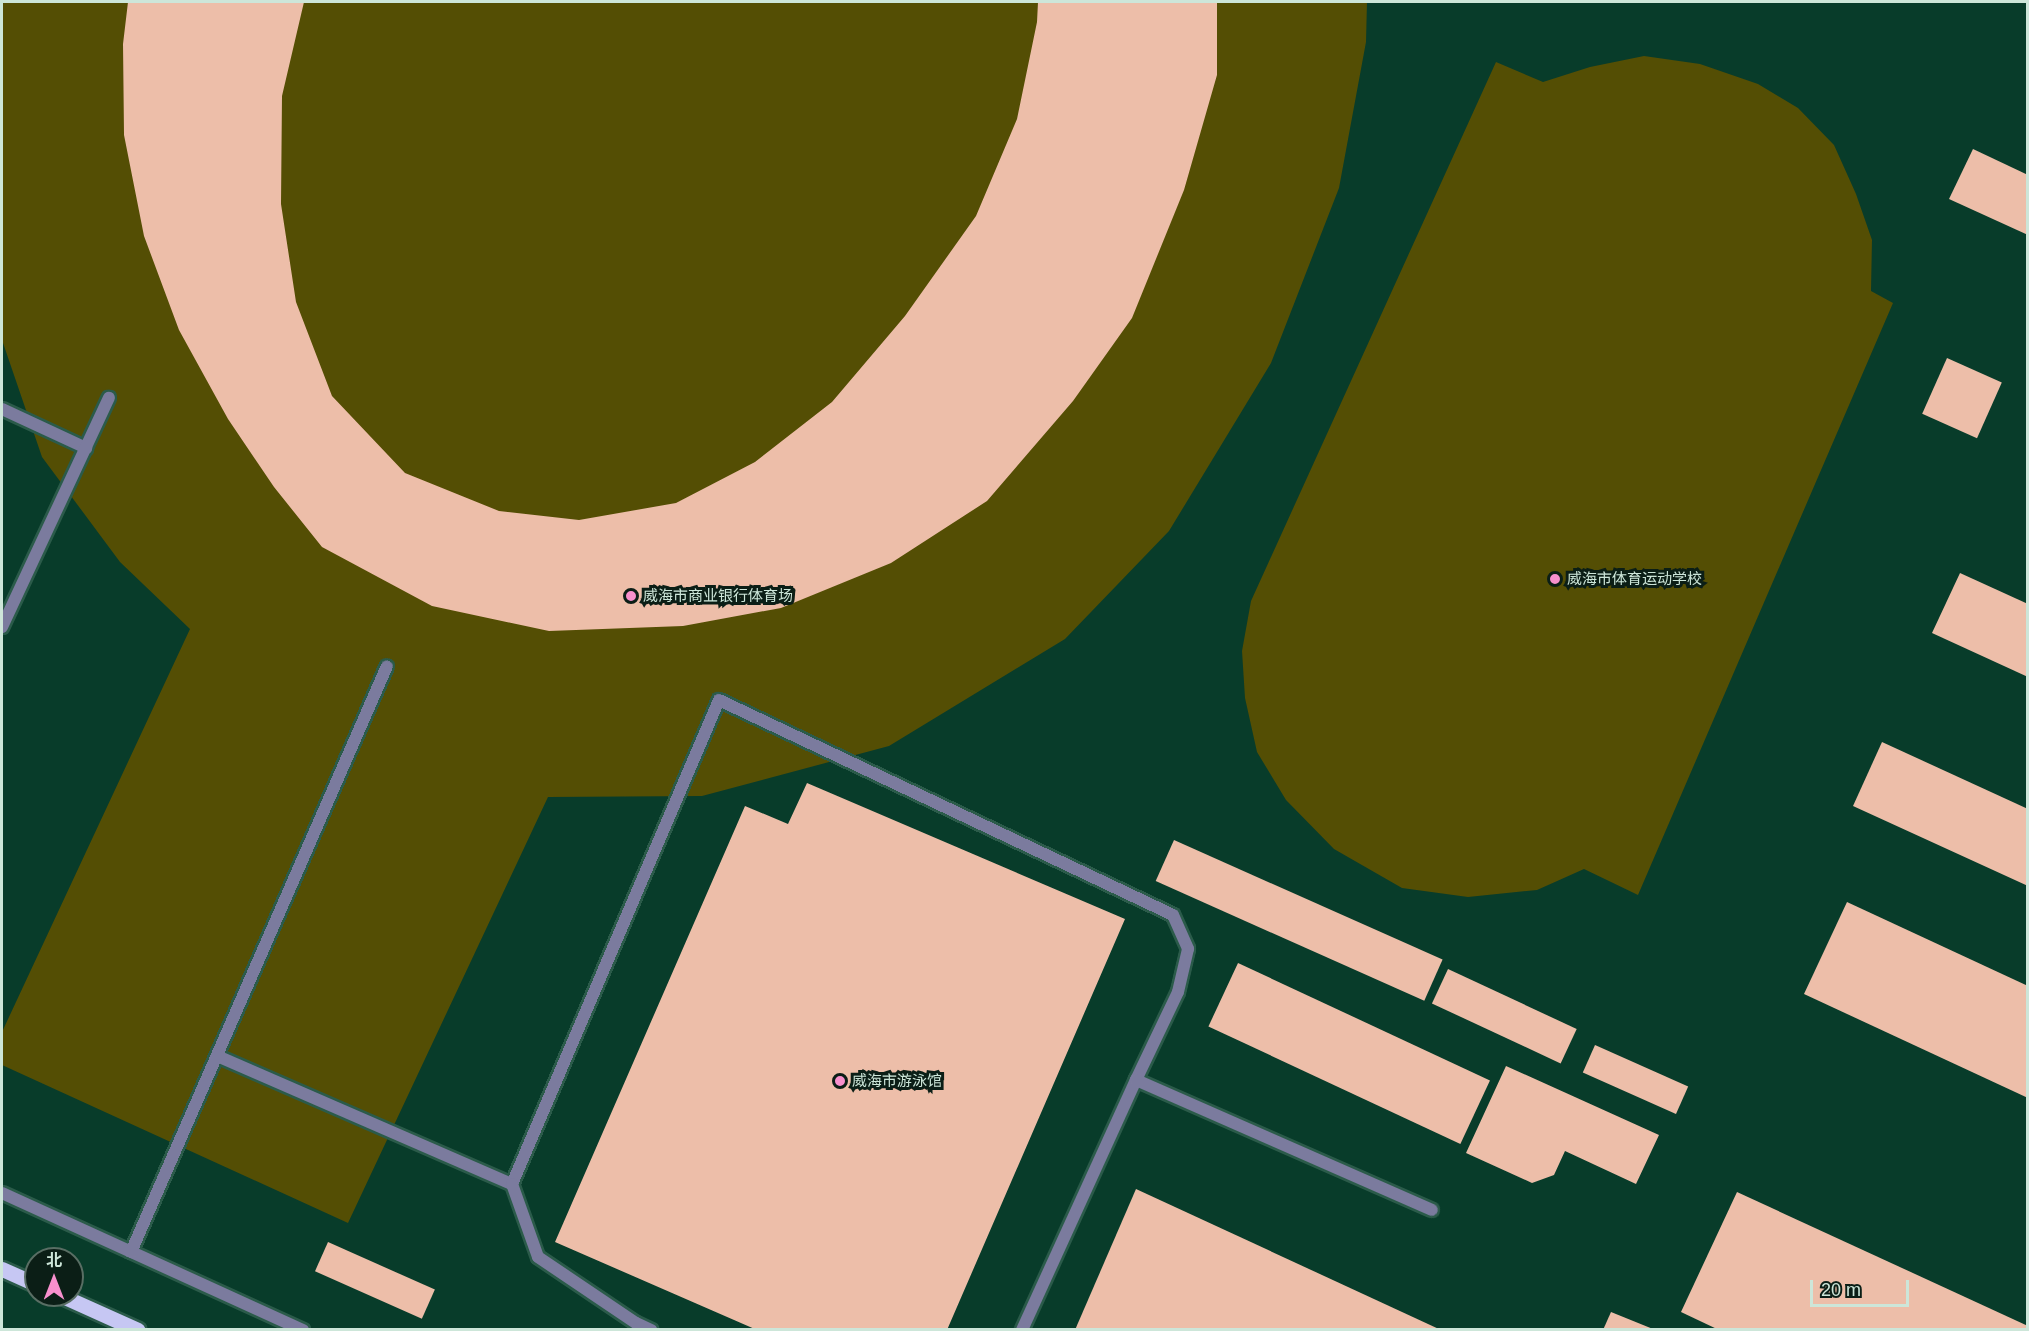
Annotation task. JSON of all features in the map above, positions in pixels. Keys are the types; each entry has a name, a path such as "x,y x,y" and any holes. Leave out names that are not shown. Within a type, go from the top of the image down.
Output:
{"main road":[{"path":"2,1269 24,1279"},
{"path":"84,1305 138,1329"}],"lane":[{"path":"2,627 109,398"},
{"path":"2,409 86,448"},
{"path":"131,1252 387,666"},
{"path":"651,1329 636,1323 538,1257 512,1184 719,700 1173,915 1188,949 1179,992 1136,1080 1022,1329"},
{"path":"217,1056 512,1184"},
{"path":"1136,1080 1432,1210"},
{"path":"2,1194 303,1329"}],"shaded area":[{"name":"威海市商业银行体育场","path":"2,2 1367,2 1366,42 1339,188 1271,363 1169,531 1065,639 889,746 702,796 548,797 348,1223 2,1065 2,1032 190,629 120,562 42,457 2,340"},
{"path":"1644,56 1700,64 1758,84 1798,108 1834,145 1856,194 1872,240 1871,291 1893,303 1638,895 1584,869 1537,890 1468,897 1402,888 1334,849 1286,800 1257,752 1245,698 1242,651 1251,601 1496,62 1543,82 1590,67"}],"building":[{"path":"128,2 304,2 282,96 281,204 296,302 332,396 405,473 499,511 579,520 676,503 755,462 832,402 905,316 976,216 1017,119 1037,22 1038,2 1217,2 1217,75 1184,190 1132,318 1073,401 987,501 891,563 781,608 683,626 549,631 432,606 322,547 274,487 228,419 179,330 144,236 124,135 123,44"},
{"path":"1973,149 2028,175 2028,235 1949,199"},
{"path":"1947,358 2002,382 1977,438 1922,414"},
{"path":"1960,573 2028,604 2028,677 1932,633"},
{"path":"1882,742 2028,809 2028,886 1853,806"},
{"name":"威海市游泳馆","path":"807,783 1125,919 947,1330 757,1330 555,1242 745,806 788,824"},
{"path":"1174,840 1443,960 1424,1001 1156,881"},
{"path":"1847,902 2028,986 2028,1098 1804,994"},
{"path":"1238,963 1490,1080 1460,1144 1208,1026"},
{"path":"1448,969 1577,1029 1561,1063 1432,1003"},
{"path":"1595,1045 1688,1086 1676,1114 1583,1072"},
{"path":"1506,1066 1659,1135 1636,1184 1565,1151 1554,1175 1532,1183 1466,1153"},
{"path":"1136,1189 1441,1330 1075,1330"},
{"path":"1737,1192 2028,1326 2028,1330 1719,1330 1681,1312"},
{"path":"328,1242 435,1290 422,1319 315,1271"},
{"path":"1611,1312 1653,1329 1653,1330 1603,1330"}],"place":[{"name":"威海市体育运动学校","path":"1555,579"},
{"name":"威海市商业银行体育场","path":"631,596"},
{"name":"威海市游泳馆","path":"840,1081"}]}
